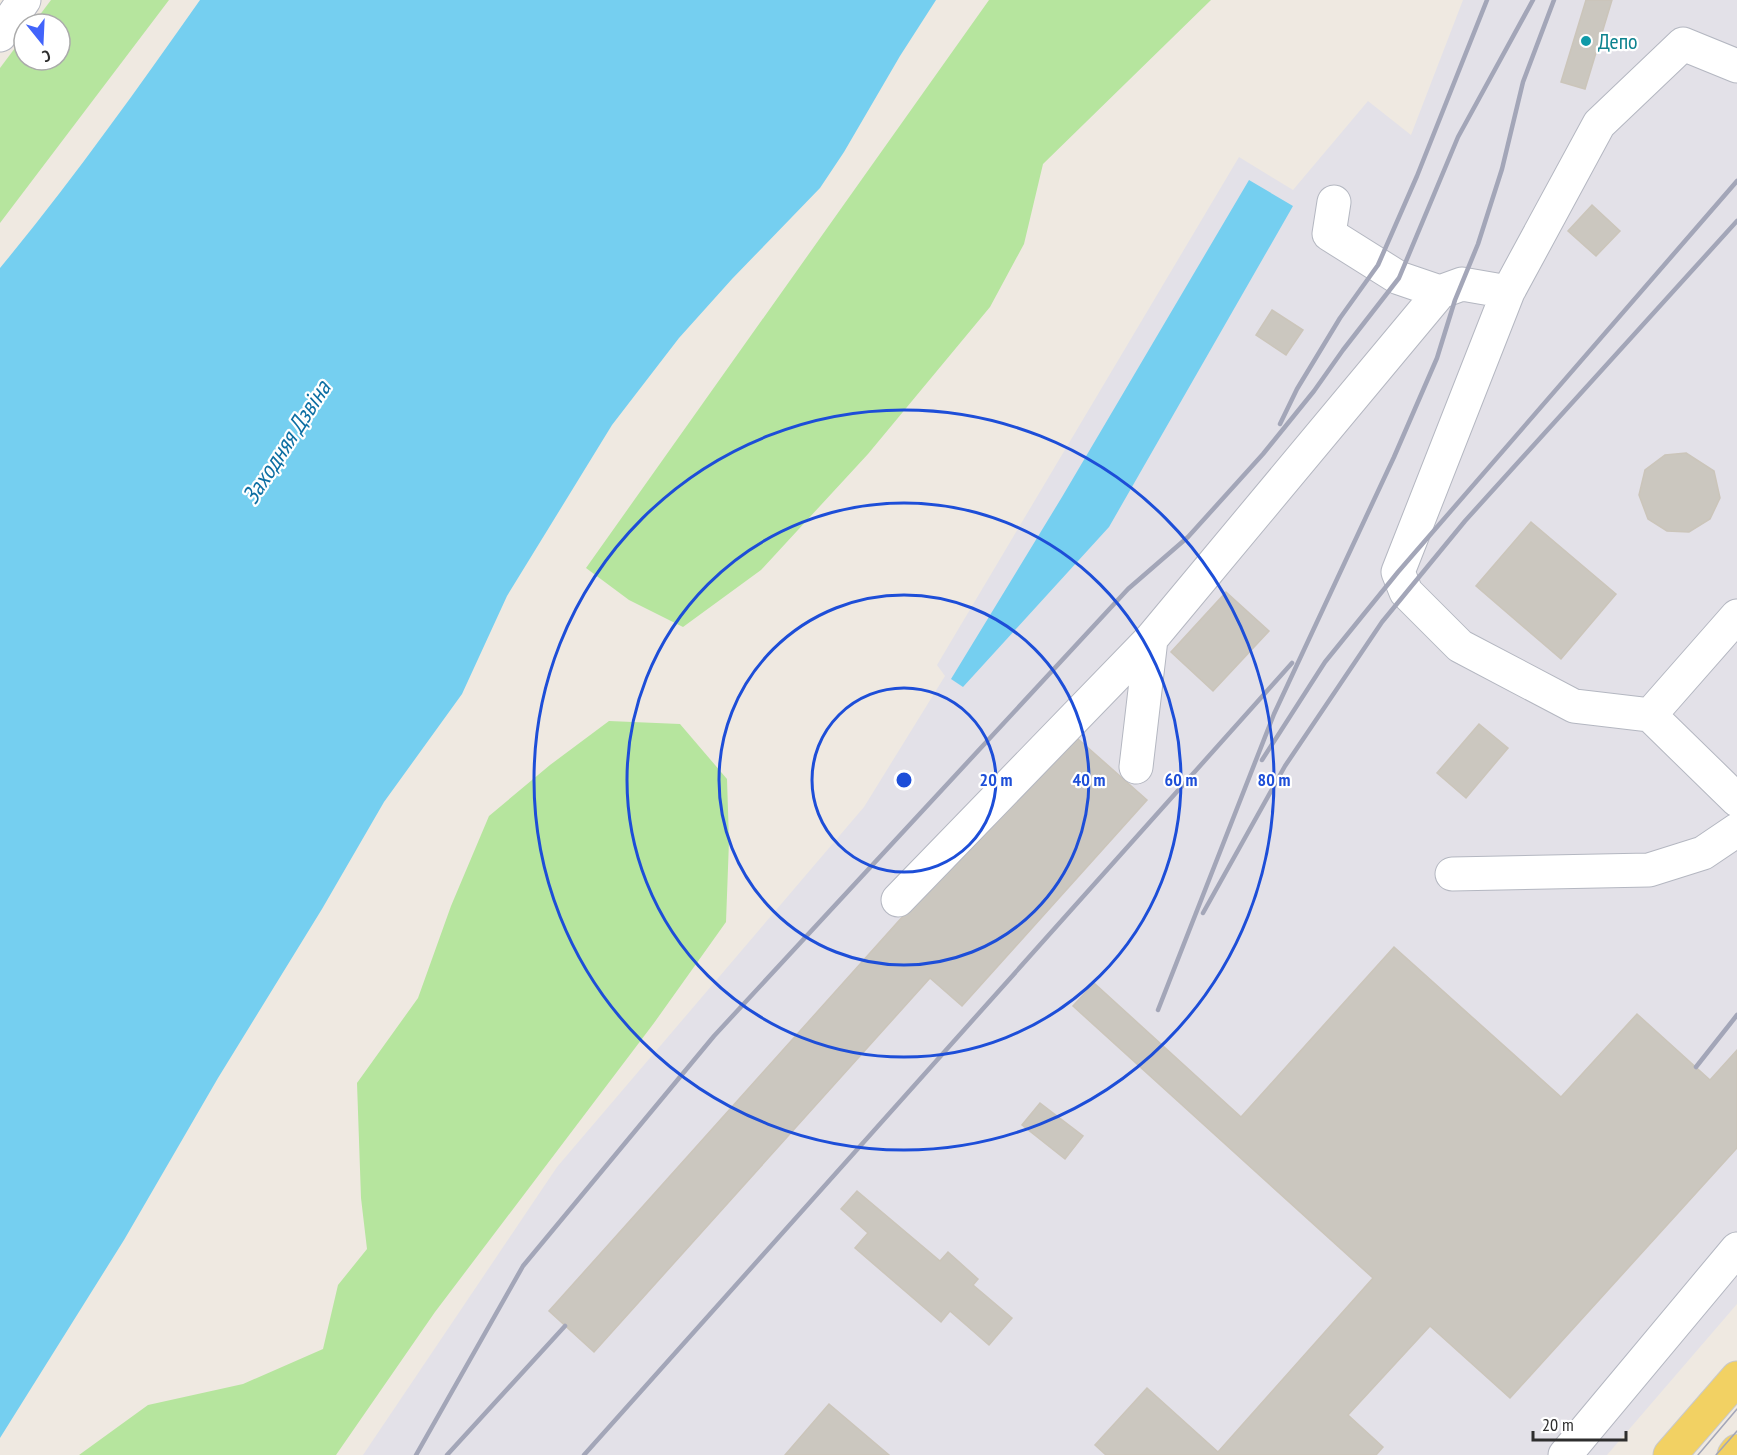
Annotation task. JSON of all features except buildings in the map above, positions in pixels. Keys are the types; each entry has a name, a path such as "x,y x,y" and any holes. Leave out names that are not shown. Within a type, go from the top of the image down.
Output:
{"main road":[{"path":"1670,1455 1737,1378"},
{"path":"1734,1455 1737,1451"}],"lane":[{"path":"0,35 24,0"},
{"path":"1737,66 1683,44 1599,124 1508,292 1398,572 1406,592 1460,646 1574,706 1650,715 1737,800"},
{"path":"1334,202 1329,234 1399,278 1440,292"},
{"path":"898,900 1151,639 1440,292 1462,284 1508,292"},
{"path":"1650,715 1737,616"},
{"path":"1136,766 1151,639"},
{"path":"1452,874 1649,870 1703,853 1737,830"},
{"path":"1565,1455 1737,1249"}],"shaded area":[{"path":"1463,0 1737,0 1737,1304 1607,1455 363,1455 557,1167 864,807 945,676 937,665 1239,157 1293,190 1368,101 1411,135"}],"green space":[{"path":"51,0 169,0 0,223 0,68 12,52 12,72 72,72 72,12 42,12"},
{"path":"989,0 1211,0 1043,164 1024,244 990,307 868,454 761,570 683,627 629,600 586,568"},
{"path":"609,721 680,724 727,779 729,841 726,922 654,1023 435,1312 336,1455 79,1455 148,1405 243,1384 323,1349 338,1285 367,1249 361,1198 357,1083 418,998 451,906 489,816 550,765"}],"water":[{"name":"Заходняя Дзвіна","path":"200,0 936,0 820,188 679,338 612,425 507,596 462,694 384,802 322,909 218,1078 124,1240 0,1438 0,268 78,169"},
{"path":"1249,180 1293,206 1109,527 963,687 951,679 1062,497"}],"tram line":[{"path":"1698,1455 1737,1409"},
{"path":"1716,1455 1737,1431"}],"railway":[{"path":"1280,424 1297,389 1340,318 1378,265 1417,176 1487,0"},
{"path":"416,1455 523,1266 714,1036 1128,589 1188,537 1263,454 1314,391 1399,278 1458,137 1533,0"},
{"path":"1158,1010 1274,714 1394,457 1437,358 1455,300 1478,244 1502,169 1523,82 1554,0"},
{"path":"1262,760 1325,662 1398,572 1737,181"},
{"path":"1203,913 1285,766 1382,622 1465,521 1737,221"},
{"path":"584,1455 1292,663"},
{"path":"1696,1067 1737,1015"},
{"path":"447,1455 565,1326"}],"place":[{"name":"Депо","path":"1586,41"}]}
